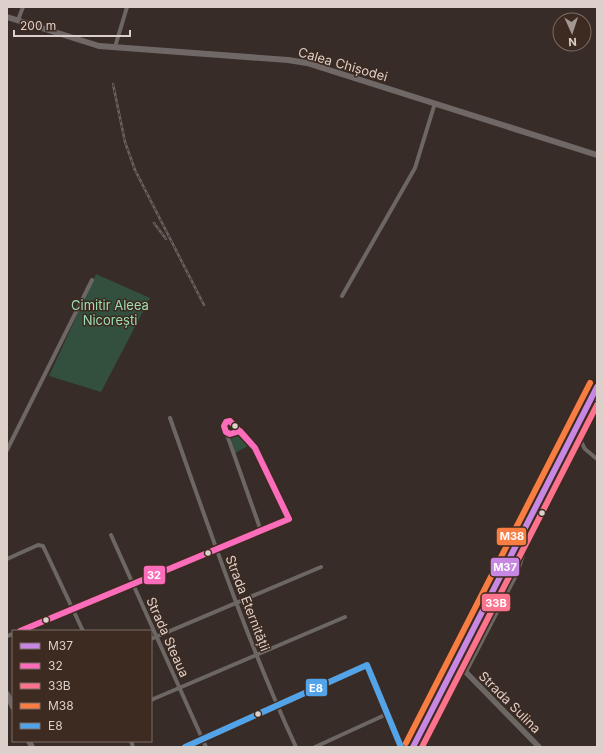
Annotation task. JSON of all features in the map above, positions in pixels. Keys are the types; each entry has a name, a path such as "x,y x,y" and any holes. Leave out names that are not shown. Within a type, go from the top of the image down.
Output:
{"main road":[{"name":"Calea Chișodei","path":"7,17 91,43 115,47 297,61 597,155"},
{"path":"420,747 517,545 597,388"},
{"path":"413,747 525,543 597,402"},
{"path":"7,694 12,704"}],"street":[{"path":"18,20 23,7"},
{"path":"115,47 127,7"},
{"path":"342,296 415,168 435,103"},
{"path":"7,450 92,280"},
{"name":"Strada Eternității","path":"170,418 256,655 276,706 296,747"},
{"path":"22,630 290,519 255,448 242,432 230,421 226,422 224,425 225,431 261,531"},
{"path":"228,439 233,432 234,425"},
{"path":"225,431 228,433 238,430 242,432"},
{"path":"578,438 585,449 597,459"},
{"path":"573,448 585,449"},
{"name":"Strada Steaua","path":"111,535 206,747"},
{"path":"465,672 516,574 525,543"},
{"path":"7,559 38,545 43,546 82,630"},
{"name":"Strada Sulina","path":"517,545 502,561 452,658 539,747"},
{"path":"152,639 321,567"},
{"path":"152,700 345,617"},
{"path":"185,747 366,665 401,747"},
{"path":"315,747 387,714"}],"green space":[{"name":"Cimitir Aleea Nicorești","path":"96,274 150,298 101,392 49,376"},
{"path":"240,434 250,445 235,453 231,438 232,435"}],"railway":[{"path":"113,84 125,142 135,170 204,305"},
{"path":"154,223 166,239"}],"transit line":[{"name":"M38","path":"406,743 590,383"},
{"name":"M37","path":"413,747 597,387"},
{"name":"33B","path":"422,747 597,405"},
{"name":"32","path":"230,421 226,422 224,426 226,432 230,434 240,431 255,448 230,421"},
{"name":"32","path":"255,448 289,519"},
{"name":"32","path":"22,630 289,519"},
{"name":"E8","path":"185,747 367,665 401,747"}]}
